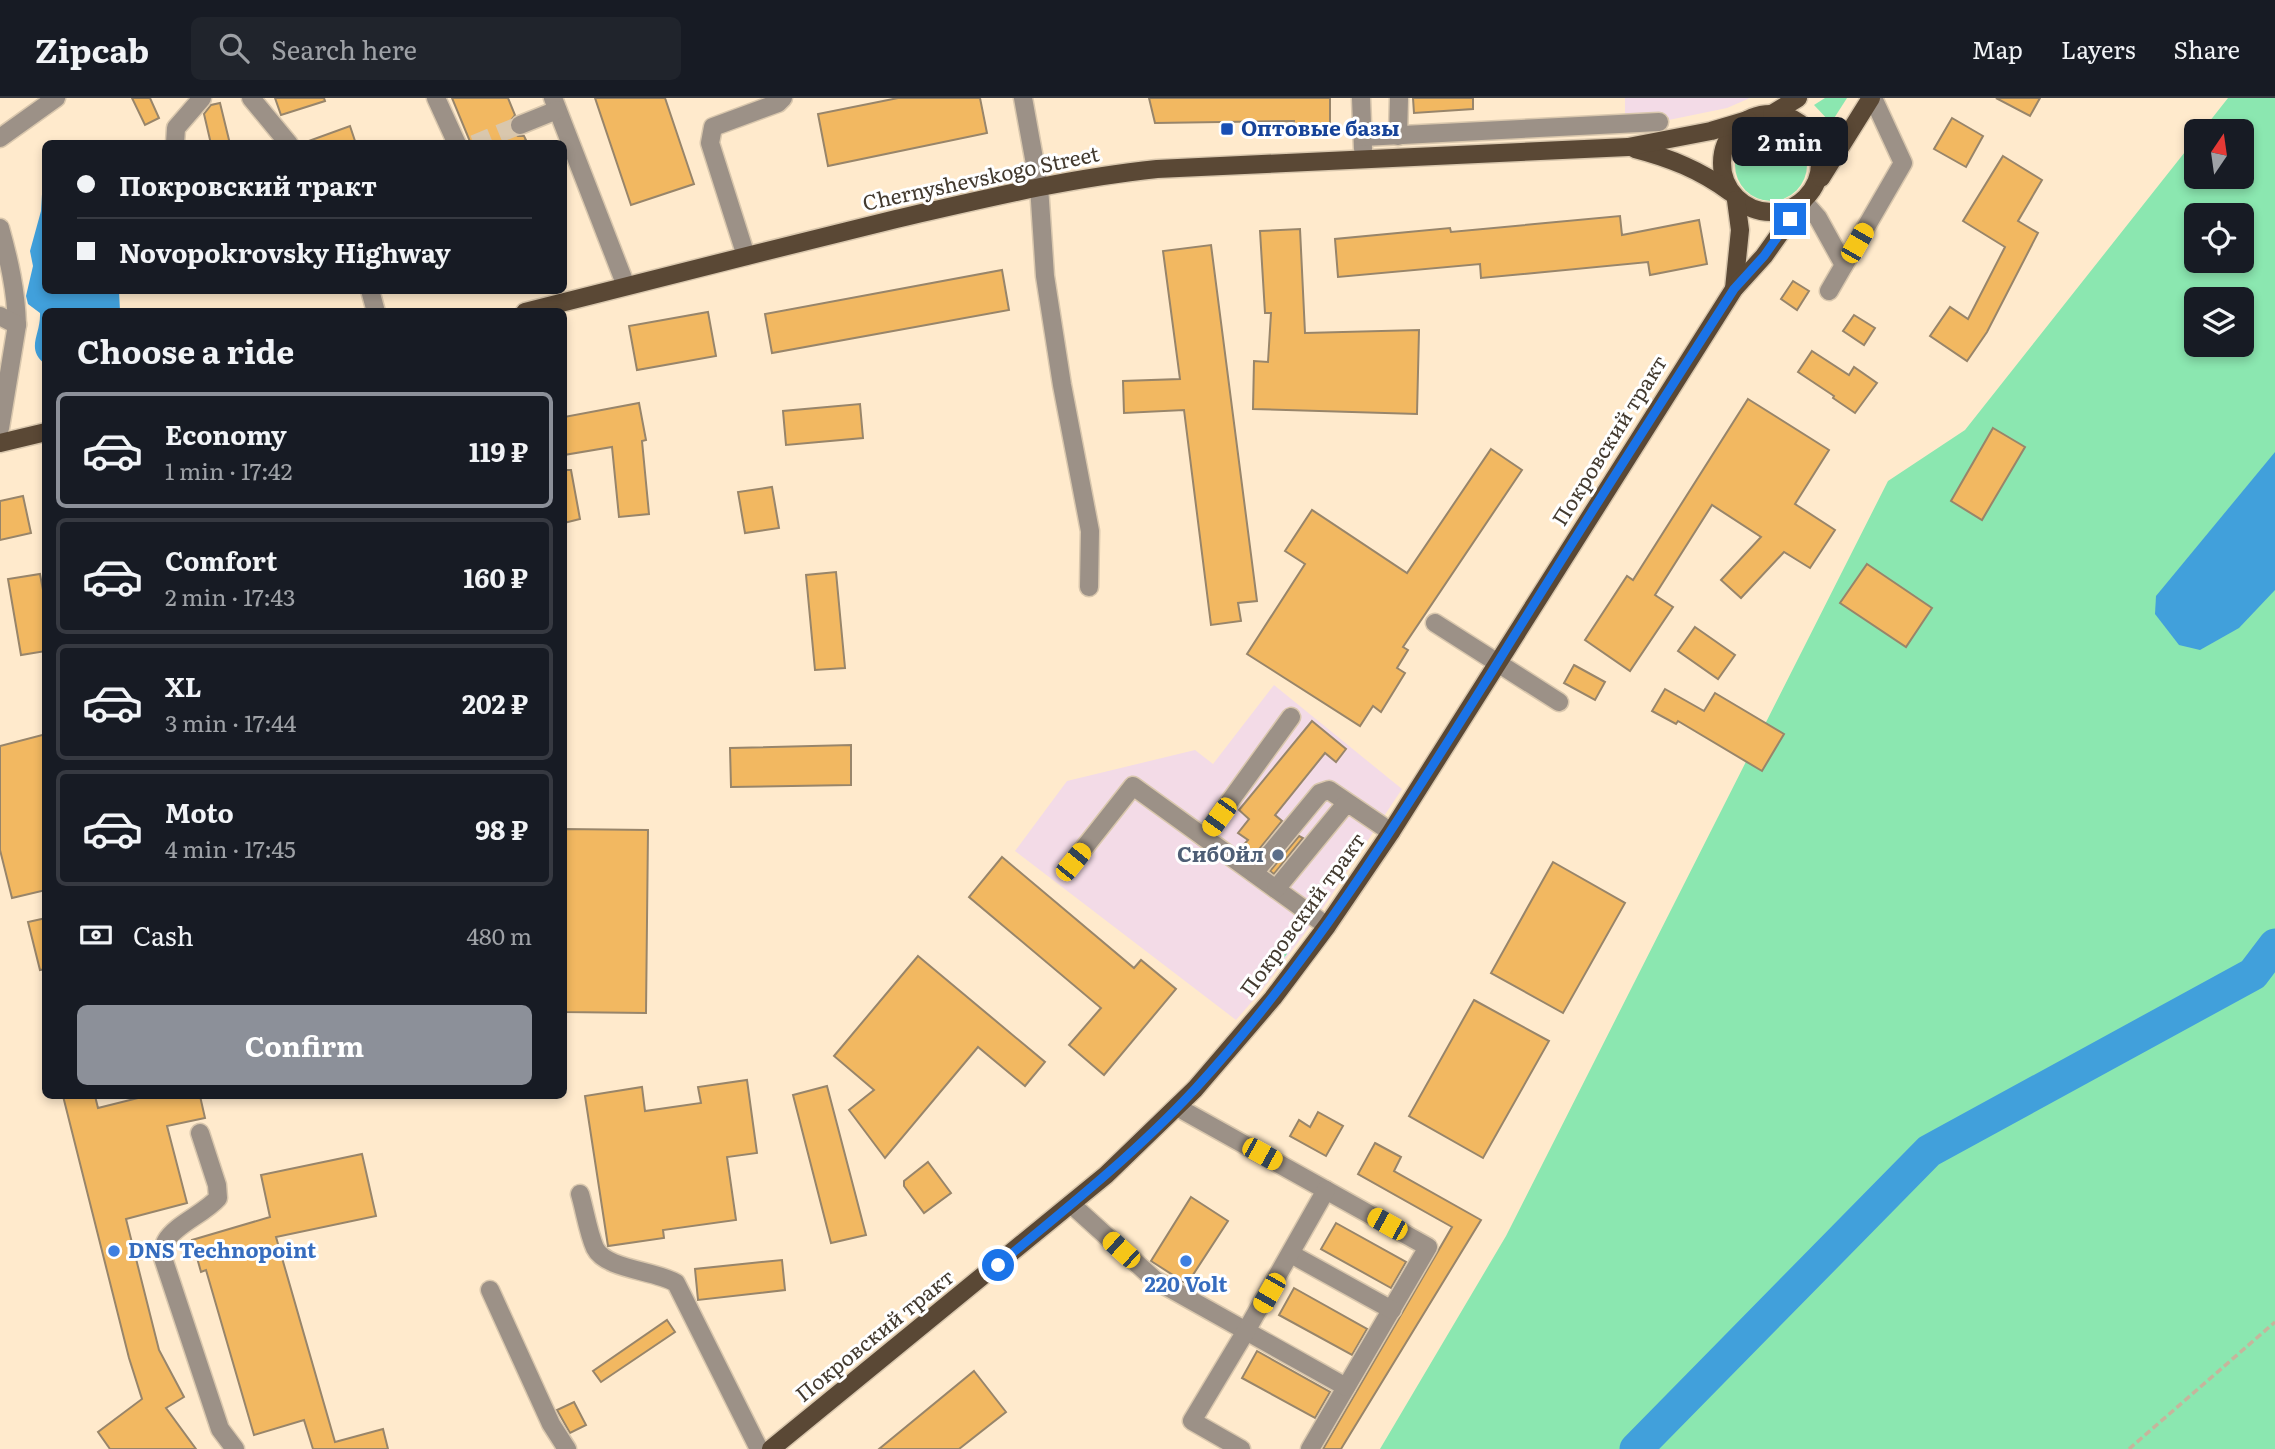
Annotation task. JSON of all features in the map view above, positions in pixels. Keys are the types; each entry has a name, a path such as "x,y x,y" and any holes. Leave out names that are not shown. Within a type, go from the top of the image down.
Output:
{"main road":[{"path":"1734,289 1740,230 1734,197 1723,172 1724,148 1729,137 1748,120 1772,114 1798,98"},
{"path":"1628,147 1684,163 1708,176 1751,208 1773,213 1804,201 1872,98"},
{"path":"1772,114 1796,120 1814,138 1821,162 1817,184"},
{"name":"Chernyshevskogo Street","path":"541,308 1039,186 1115,173 1628,147 1711,131 1748,120"},
{"name":"Покровский тракт","path":"771,1449 1106,1175 1195,1089 1273,998 1327,926 1391,832 1734,289 1764,256 1804,201"},
{"path":"0,443 42,433"}],"street":[{"path":"0,138 56,98"},
{"path":"176,140 176,128 202,98"},
{"path":"251,98 286,140"},
{"path":"436,98 455,140"},
{"path":"746,256 710,143 710,133 712,127 779,103 783,98"},
{"path":"1023,98 1039,186 1045,275 1062,386 1090,531 1089,587"},
{"path":"1361,98 1363,159"},
{"path":"1398,136 1399,98"},
{"path":"1829,291 1903,163 1872,98"},
{"path":"520,125 555,104 626,286"},
{"path":"1363,138 1659,122"},
{"path":"1804,201 1818,218 1844,265"},
{"path":"0,228 12,272 17,325 0,428"},
{"path":"0,316 17,325"},
{"path":"1435,622 1559,702"},
{"path":"1204,837 1291,717"},
{"path":"1073,862 1133,786 1327,926"},
{"path":"1254,873 1320,793 1329,790 1391,832"},
{"path":"1276,889 1344,806 1352,806"},
{"path":"1177,1107 1428,1247 1310,1449"},
{"path":"201,1133 217,1185 218,1198 209,1209 174,1232 165,1243 163,1258 220,1429 235,1449"},
{"path":"1241,1449 1192,1421 1247,1331 1326,1190"},
{"path":"580,1194 596,1249 602,1256 612,1262 667,1277 676,1283 759,1449"},
{"path":"1071,1204 1155,1280 1346,1387"},
{"path":"1291,1254 1392,1310"},
{"path":"490,1290 551,1424 567,1449"}],"path":[{"path":"2129,1449 2275,1322"}],"shaded area":[{"path":"1625,98 1750,98 1727,108 1625,129"},
{"path":"1274,685 1402,789 1317,917 1236,1020 1015,851 1067,781 1195,750 1213,764"}],"green space":[{"path":"1825,98 1847,98 1831,123 1814,105"},
{"path":"2228,98 2275,98 2275,1449 1380,1449 1506,1236 1888,481 1965,430 2184,153 2184,189 2254,189 2254,119 2211,119"},
{"path":"1778,129 1797,139 1805,151 1805,179 1797,191 1785,199 1764,201 1745,191 1737,179 1735,158 1745,139 1757,131"},
{"path":"1277,947 1286,950 1287,954 1261,987 1247,986"}],"water":[{"path":"42,194 42,294 119,294 120,308 42,308 42,361 35,347 40,313 28,304 26,296 33,266 30,251 41,211"},
{"path":"2275,452 2275,590 2239,628 2200,650 2179,645 2155,614 2156,596"}],"building":[{"path":"132,98 150,98 159,118 145,125"},
{"path":"275,98 324,98 325,101 281,115"},
{"path":"452,98 508,98 515,115 509,123 510,130 518,136 524,136 526,140 469,140"},
{"path":"595,98 665,98 694,184 631,205"},
{"path":"898,98 980,98 987,133 828,166 818,114"},
{"path":"1149,98 1330,98 1330,131 1294,131 1294,121 1155,123"},
{"path":"1413,98 1473,98 1473,109 1414,113"},
{"path":"1996,98 2040,98 2030,116"},
{"path":"220,103 229,140 210,140 204,114 211,105"},
{"path":"1952,118 1983,136 1966,167 1934,149"},
{"path":"350,126 355,140 312,140"},
{"path":"2003,156 2042,180 2018,221 2038,233 1987,332 1967,361 1930,336 1950,307 1968,319 2005,247 1963,221"},
{"path":"1620,216 1622,235 1699,220 1707,264 1650,275 1648,262 1481,278 1480,264 1338,277 1335,239 1450,228 1451,232"},
{"path":"1300,229 1305,333 1419,330 1417,414 1253,409 1254,361 1268,362 1271,313 1265,313 1260,231"},
{"path":"1211,245 1257,601 1238,603 1241,621 1211,625 1184,410 1124,413 1123,381 1180,379 1163,251"},
{"path":"1002,270 1009,310 772,353 765,314"},
{"path":"1793,281 1809,291 1797,310 1781,299"},
{"path":"708,312 716,356 637,370 629,326"},
{"path":"1854,315 1875,328 1864,345 1843,331"},
{"path":"1812,351 1849,375 1854,367 1877,383 1855,413 1798,372"},
{"path":"1748,399 1829,450 1795,504 1835,530 1810,568 1784,552 1741,598 1721,580 1761,537 1712,505 1655,595 1673,607 1630,671 1585,640 1627,576 1633,580"},
{"path":"639,403 646,440 642,441 649,514 619,517 612,447 567,454 567,416"},
{"path":"860,404 863,438 786,445 783,411"},
{"path":"1993,428 2025,447 1982,520 1951,501"},
{"path":"1491,449 1522,470 1403,647 1408,650 1397,668 1405,673 1381,712 1373,706 1360,726 1247,654 1305,564 1285,551 1312,510 1407,573"},
{"path":"567,470 571,470 580,519 567,522"},
{"path":"772,487 779,528 745,533 738,492"},
{"path":"23,496 31,533 0,540 0,501"},
{"path":"1867,564 1932,608 1906,647 1840,603"},
{"path":"836,572 845,668 815,670 806,575"},
{"path":"40,574 42,652 21,655 8,579"},
{"path":"1695,627 1735,655 1718,679 1678,651"},
{"path":"1574,665 1605,682 1595,700 1564,683"},
{"path":"1665,689 1704,711 1715,693 1784,734 1762,771 1678,721 1676,724 1652,711"},
{"path":"1312,721 1346,749 1336,762 1325,753 1275,815 1282,821 1252,858 1240,849 1248,840 1238,833 1249,819 1239,810"},
{"path":"42,735 42,891 12,898 0,850 0,746"},
{"path":"851,745 851,785 731,787 730,748"},
{"path":"567,829 648,830 646,1013 567,1012"},
{"path":"1299,836 1303,838 1274,874 1270,871"},
{"path":"1002,857 1134,968 1141,960 1176,989 1104,1075 1069,1045 1101,1008 969,897"},
{"path":"1553,862 1625,903 1563,1013 1491,973"},
{"path":"42,919 42,970 40,970 28,922"},
{"path":"918,956 1045,1062 1025,1086 978,1047 885,1158 849,1110 874,1090 834,1056"},
{"path":"1474,1000 1549,1041 1483,1158 1409,1116"},
{"path":"747,1080 757,1153 727,1157 736,1220 663,1230 664,1238 608,1246 585,1096 642,1087 645,1111 701,1103 698,1087"},
{"path":"827,1086 866,1235 831,1243 793,1095"},
{"path":"64,1099 96,1099 98,1108 134,1099 201,1099 205,1118 167,1126 187,1203 126,1219 159,1350 184,1397 166,1408 196,1449 110,1449 98,1432 142,1399 129,1358"},
{"path":"1318,1112 1343,1126 1326,1156 1290,1136 1299,1120 1310,1127"},
{"path":"1375,1143 1401,1157 1394,1171 1481,1220 1341,1449 1323,1449 1452,1227 1358,1174"},
{"path":"362,1154 376,1216 276,1237 335,1442 383,1429 388,1449 313,1449 304,1420 254,1435 206,1270 201,1272 192,1240 270,1217 261,1175"},
{"path":"928,1162 951,1193 924,1213 904,1186 904,1181"},
{"path":"1191,1197 1228,1221 1187,1284 1151,1261"},
{"path":"1336,1223 1406,1262 1391,1288 1321,1249"},
{"path":"782,1260 785,1290 698,1300 695,1269"},
{"path":"1294,1288 1367,1329 1352,1355 1279,1315"},
{"path":"667,1320 675,1332 601,1382 593,1371"},
{"path":"1257,1351 1330,1392 1315,1418 1242,1378"},
{"path":"974,1371 1006,1412 959,1449 879,1449"},
{"path":"574,1402 586,1425 570,1433 557,1410"}],"waterway":[{"path":"1636,1449 1929,1151 2253,974 2275,945"}],"tunnel":[{"path":"484,140 520,125"}],"place":[{"name":"Оптовые базы","path":"1227,129"},
{"name":"СибОйл","path":"1278,855"},
{"name":"DNS Technopoint","path":"114,1251"},
{"name":"220 Volt","path":"1186,1261"}],"route":[{"path":"998,1265 1106,1175 1177,1107 1273,998 1327,926 1391,832 1734,289 1764,256 1790,219"}]}
